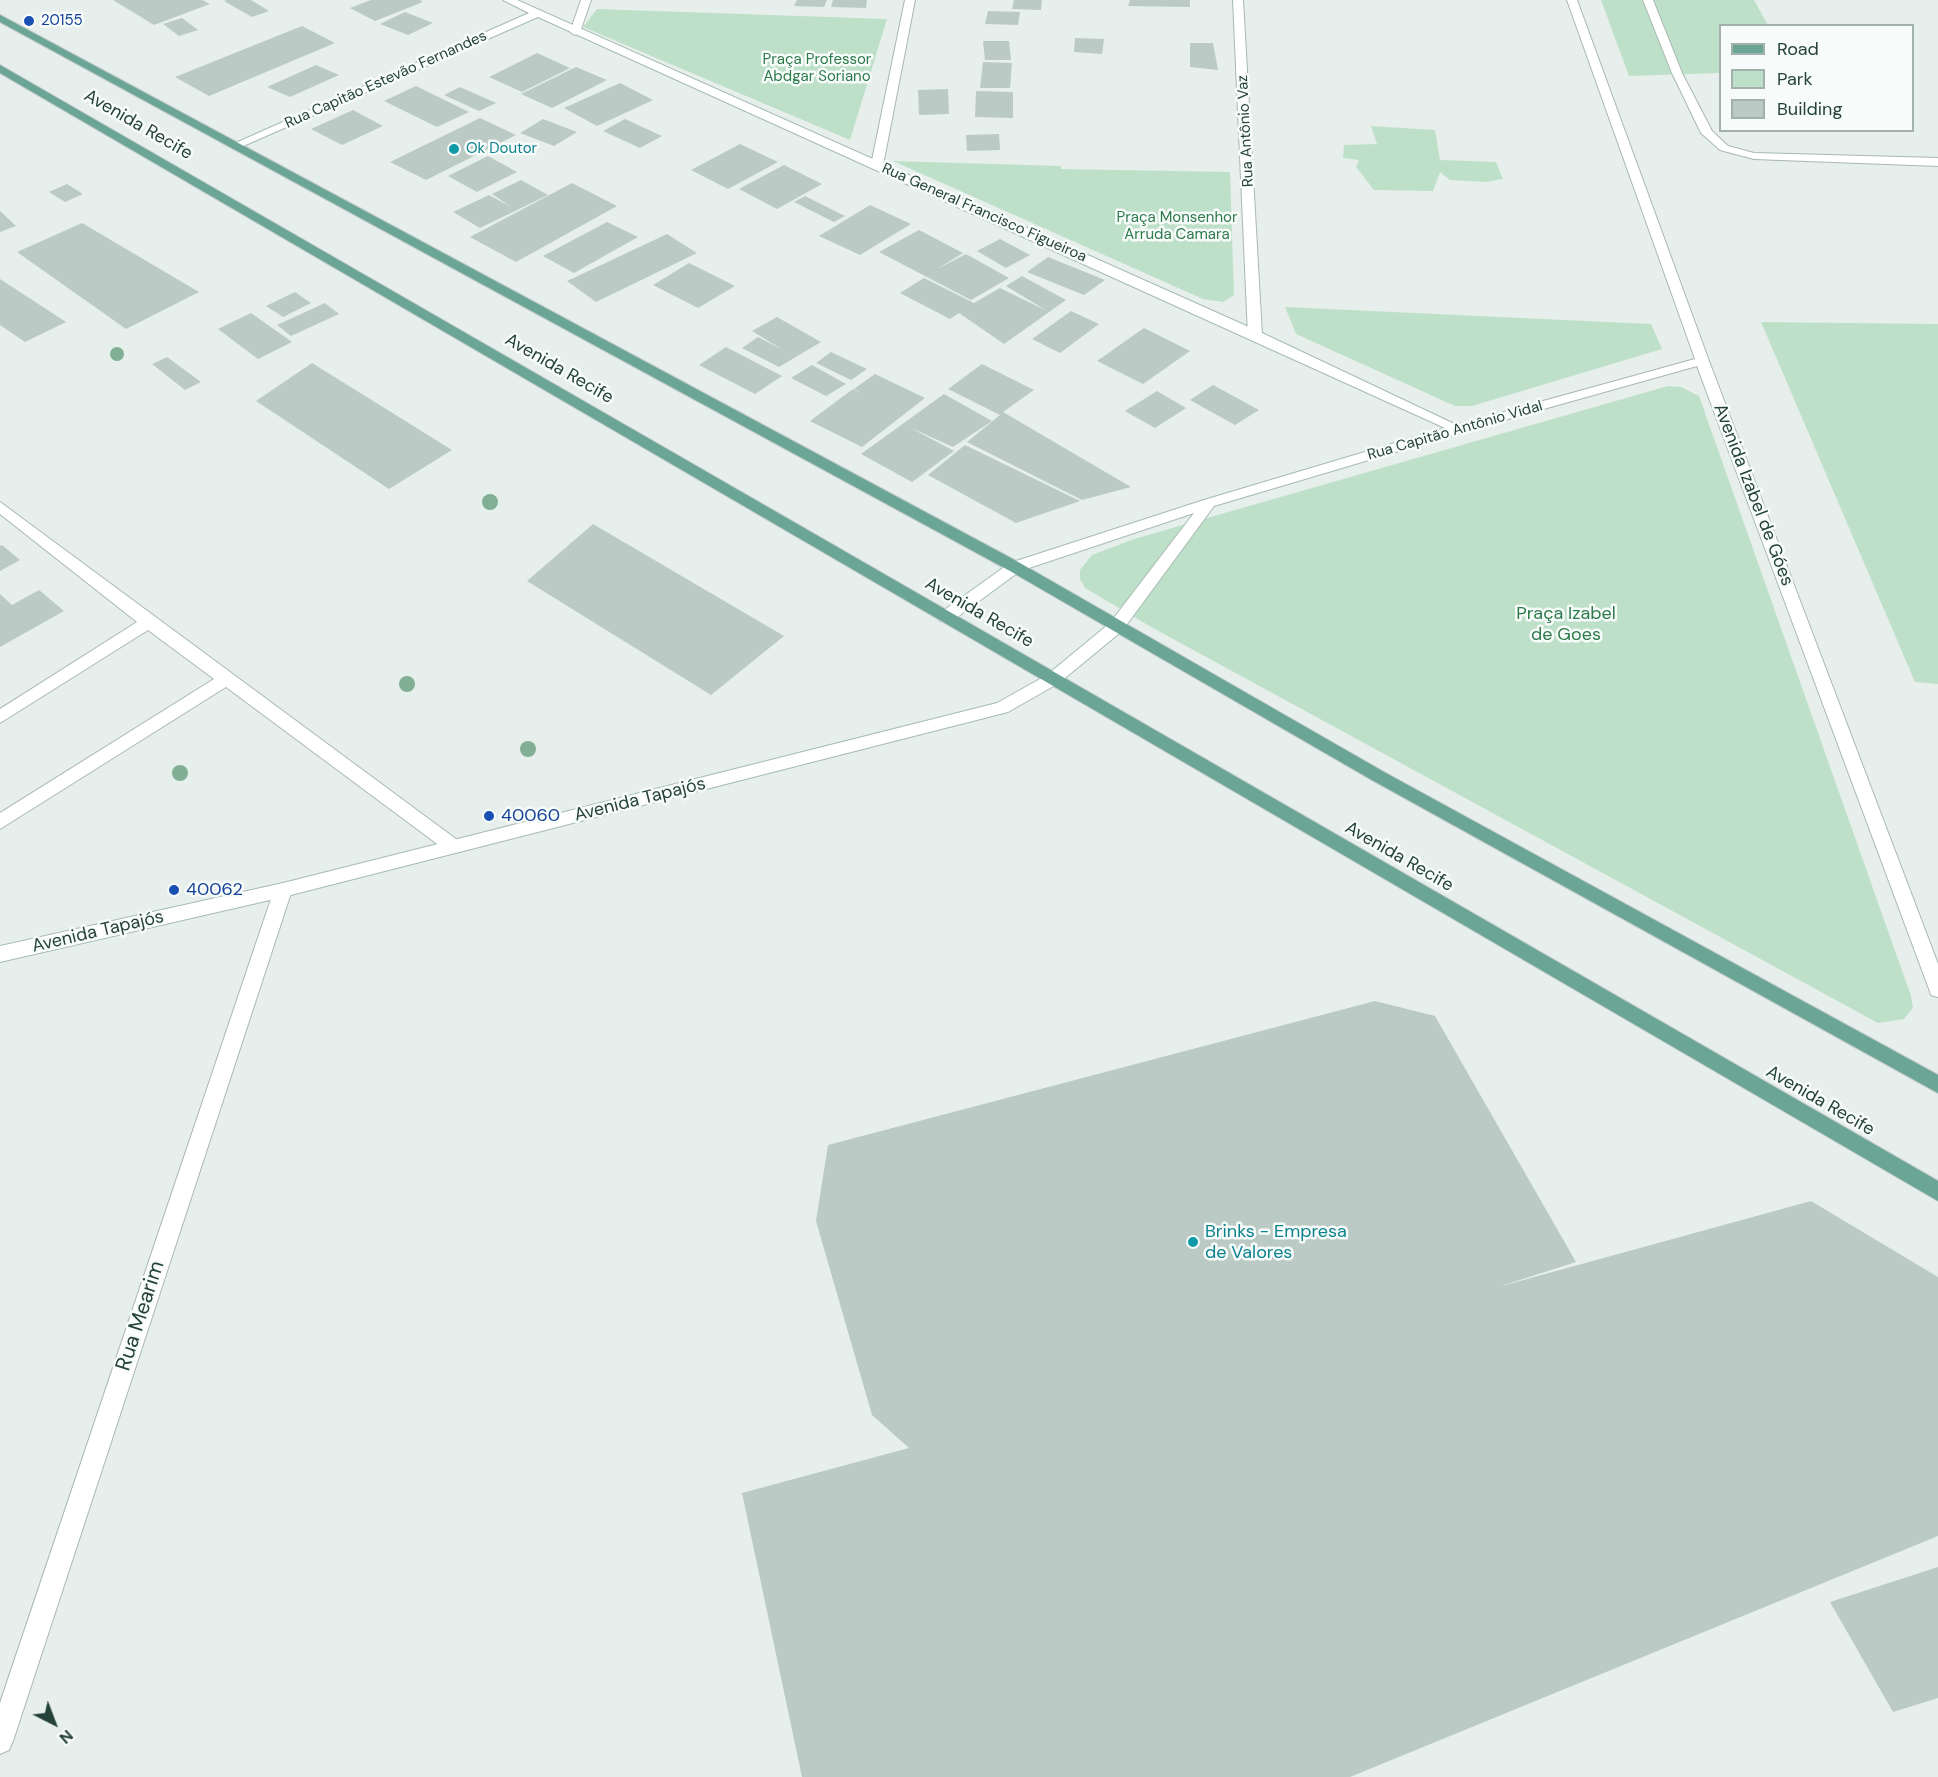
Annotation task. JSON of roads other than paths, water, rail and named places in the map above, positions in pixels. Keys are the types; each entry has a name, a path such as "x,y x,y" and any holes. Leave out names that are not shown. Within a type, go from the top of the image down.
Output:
{"main road":[{"name":"Avenida Recife","path":"0,18 1015,567 1388,782 1938,1085"},
{"name":"Avenida Recife","path":"0,68 1938,1192"}],"street":[{"name":"Rua General Francisco Figueiroa","path":"508,0 575,32 1255,334 1458,429"},
{"path":"575,32 586,0"},
{"path":"877,165 910,0"},
{"name":"Rua Antônio Vaz","path":"1238,0 1255,334"},
{"name":"Avenida Izabel de Góes","path":"1572,0 1702,361 1938,989"},
{"path":"1648,0 1677,73 1707,133 1724,148 1754,156 1938,162"},
{"name":"Rua Capitão Estevão Fernandes","path":"237,145 536,14"},
{"name":"Rua Capitão Antônio Vidal","path":"946,617 1015,567 1209,503 1458,429 1702,361"},
{"path":"1116,627 1209,503"},
{"path":"0,507 225,680 454,847"},
{"path":"0,717 148,622"},
{"name":"Avenida Tapajós","path":"0,954 283,890 1002,708 1053,679 1116,627"},
{"path":"0,822 225,680"},
{"name":"Rua Mearim","path":"0,1741 283,890"}],"place":[{"name":"20155","path":"29,21"},
{"name":"Ok Doutor","path":"454,149"},
{"name":"40060","path":"489,816"},
{"name":"40062","path":"174,890"},
{"name":"Brinks - Empresa de Valores","path":"1193,1242"}],"park label":[{"name":"Praça Professor Abdgar Soriano","path":"817,68"},
{"name":"Praça Monsenhor Arruda Camara","path":"1177,226"},
{"name":"Praça Izabel de Goes","path":"1566,624"}]}
